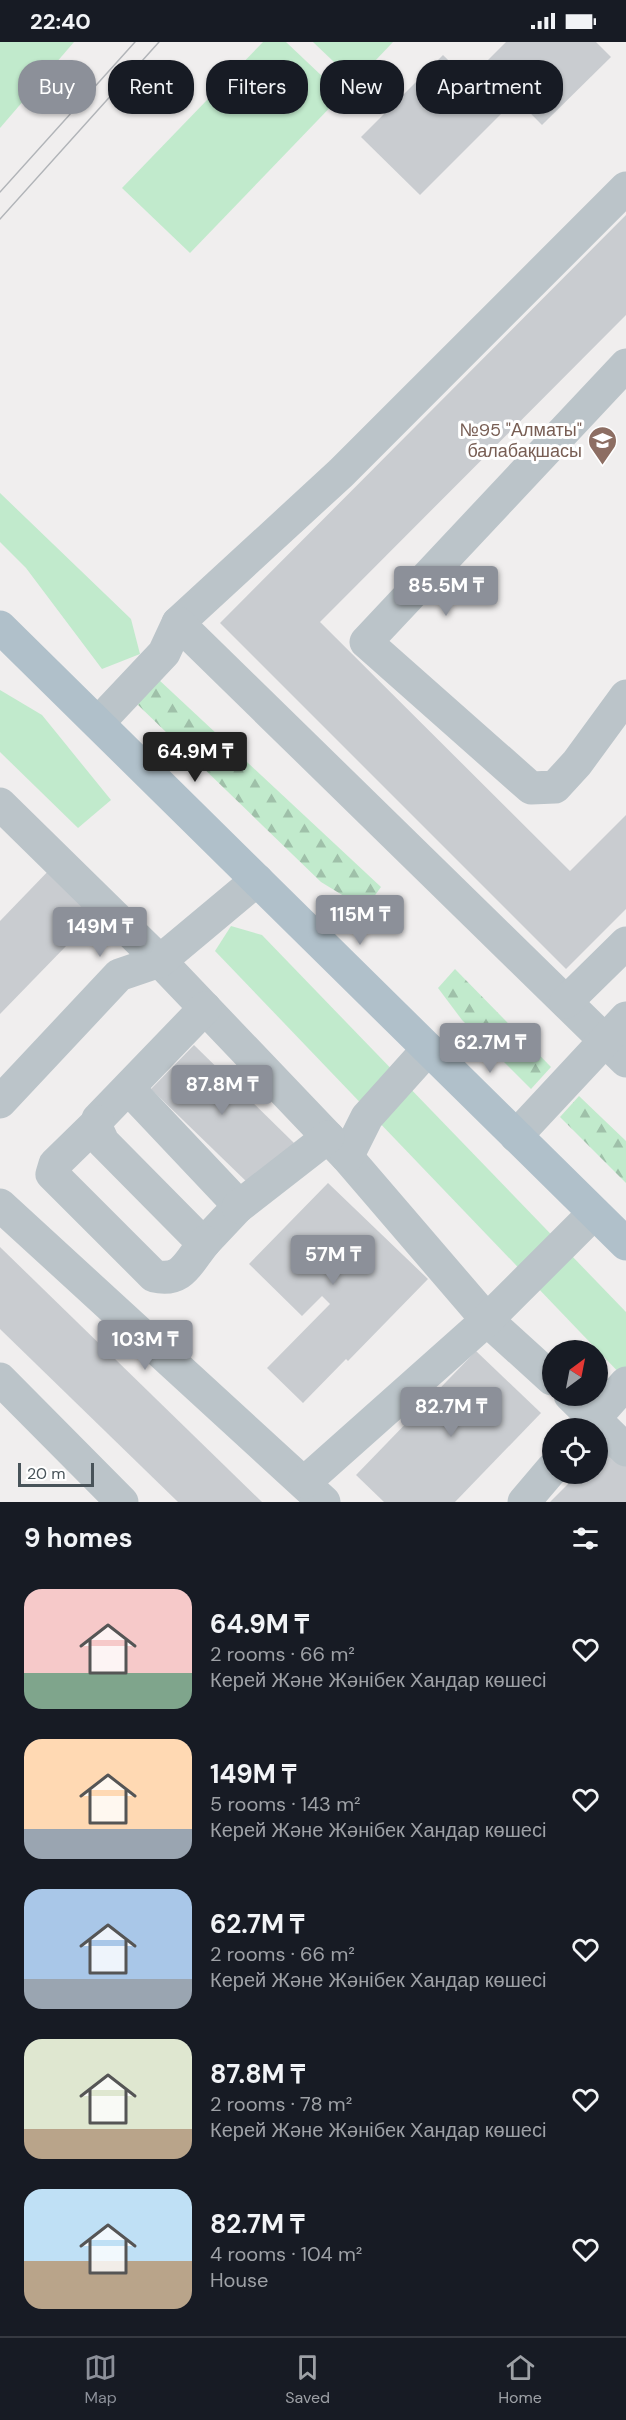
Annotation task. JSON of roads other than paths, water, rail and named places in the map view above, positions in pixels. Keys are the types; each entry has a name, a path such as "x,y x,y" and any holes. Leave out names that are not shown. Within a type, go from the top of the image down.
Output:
{"main road":[{"path":"0,627 626,1244"}],"street":[{"path":"98,723 164,653 178,622 342,473 626,188"},
{"path":"626,364 366,642 531,788 555,787 577,763 626,696"},
{"path":"178,622 566,1002 619,1040 516,1136"},
{"path":"0,804 160,961 338,1147 487,1320 542,1370"},
{"path":"0,1102 119,975 160,961 257,880"},
{"path":"566,1002 626,943"},
{"path":"205,1008 98,1119 97,1129 103,1142 193,1233 205,1242"},
{"path":"98,1122 55,1164 52,1174 154,1276 167,1279 177,1277 205,1242 238,1207 338,1147 428,1049"},
{"path":"128,1088 230,1195 238,1207"},
{"path":"0,1205 315,1492 594,1213"},
{"path":"0,1379 123,1502"},
{"path":"594,1418 626,1383"},
{"path":"608,1436 626,1450"},
{"path":"524,1502 542,1481"}],"tram line":[{"path":"0,192 135,42"},
{"path":"0,219 159,42"}],"place":[{"name":"№95 \"Алматы\" балабақшасы","path":"603,466"}]}
